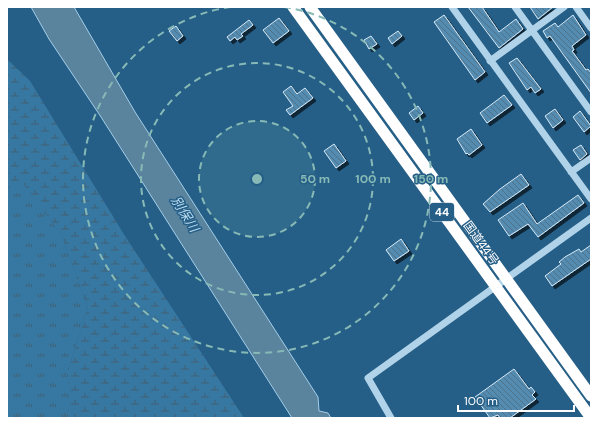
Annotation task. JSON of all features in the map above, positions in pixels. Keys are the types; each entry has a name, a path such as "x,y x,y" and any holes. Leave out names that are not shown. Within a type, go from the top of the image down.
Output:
{"highway":[{"name":"国道44号","path":"293,7 591,418"},
{"name":"国道44号","path":"310,7 591,396"}],"street":[{"path":"452,7 591,199"},
{"path":"515,7 591,112"},
{"path":"490,60 564,7"},
{"path":"576,7 591,28"},
{"path":"571,172 591,158"},
{"path":"391,418 368,378 591,218"}],"green space":[{"path":"7,59 30,81 125,236 244,418 68,418 68,370 88,308 62,236 21,181 7,189"},
{"path":"21,180 62,236 88,308 68,370 68,418 7,418 7,189"}],"water":[{"name":"別保川","path":"31,7 74,7 135,112 318,397 319,411 328,413 331,418 292,418 101,117 49,39"}],"building":[{"path":"468,7 482,7 499,32 516,19 523,29 499,48"},
{"path":"530,7 553,7 538,19"},
{"path":"444,15 485,72 475,80 434,22"},
{"path":"573,15 586,35 572,46 574,50 572,51 586,70 588,69 591,73 591,93 550,36 547,38 543,31 555,23 558,27"},
{"path":"279,18 289,31 273,43 263,30"},
{"path":"249,20 253,25 241,34 243,36 237,40 235,37 230,41 227,37"},
{"path":"176,26 183,36 177,41 169,31"},
{"path":"398,31 402,36 392,44 388,38"},
{"path":"371,36 377,44 369,49 364,40"},
{"path":"517,58 541,89 535,93 531,87 527,90 509,63"},
{"path":"291,86 297,94 305,88 313,98 290,115 286,110 293,106 283,92"},
{"path":"504,95 512,105 487,123 480,113"},
{"path":"418,106 423,113 414,120 409,113"},
{"path":"555,109 563,120 553,128 545,116"},
{"path":"580,111 591,126 584,132 573,117"},
{"path":"471,129 482,145 469,155 467,153 466,154 457,139"},
{"path":"334,144 346,161 336,168 324,151"},
{"path":"581,145 587,154 580,160 573,150"},
{"path":"521,174 529,185 490,212 483,204 500,189"},
{"path":"578,195 584,203 538,237 528,224 509,236 498,220 523,203 537,224"},
{"path":"401,239 409,251 394,261 386,250"},
{"path":"591,245 591,259 552,286 545,276 561,264 559,262 565,257 579,249 581,252"},
{"path":"514,369 529,389 531,387 535,392 532,395 536,399 510,418 500,418 498,415 490,418 475,397"}]}
